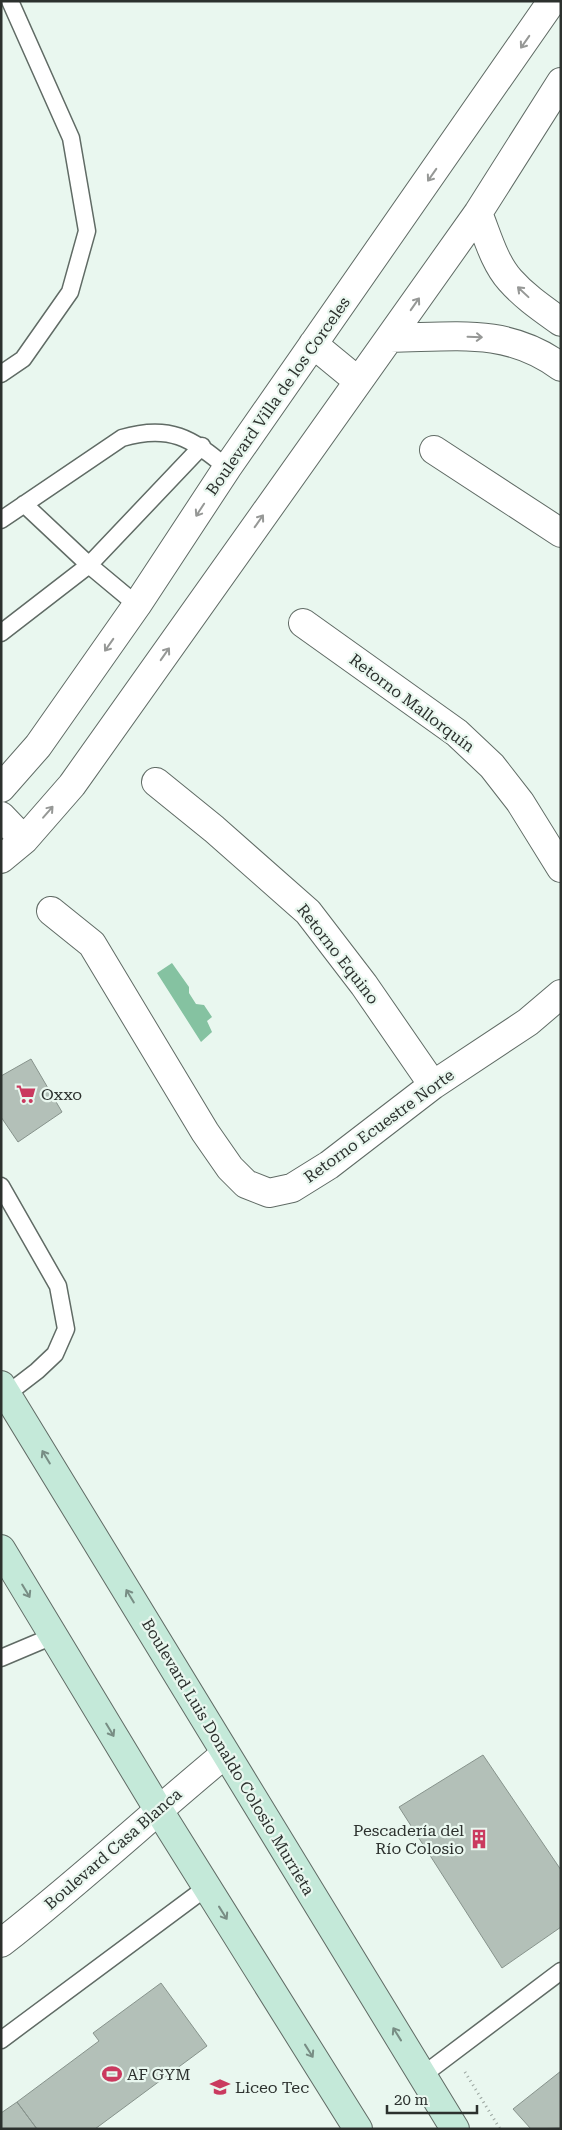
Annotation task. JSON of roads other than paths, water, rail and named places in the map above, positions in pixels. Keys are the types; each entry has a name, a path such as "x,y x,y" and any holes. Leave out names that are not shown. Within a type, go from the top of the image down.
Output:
{"main road":[{"name":"Boulevard Luis Donaldo Colosio Murrieta","path":"4,1390 455,2129"},
{"path":"1,1549 158,1809 355,2128"}],"street":[{"name":"Boulevard Villa de los Corceles","path":"1,788 38,746 137,605 227,468 552,1"},
{"path":"1,859 24,840 72,784 358,381 391,338 478,213 561,82"},
{"path":"478,213 508,279 525,295 561,322"},
{"path":"391,338 478,336 514,342 544,355 561,367"},
{"path":"313,344 358,381"},
{"path":"434,450 561,533"},
{"name":"Retorno Mallorquín","path":"303,624 458,733 492,766 520,802 561,868"},
{"name":"Retorno Equino","path":"156,782 214,829 308,912 364,985 432,1085"},
{"path":"1,816 24,840"},
{"name":"Retorno Ecuestre Norte","path":"50,911 92,944 205,1132 230,1168 246,1184 269,1193 292,1188 329,1165 432,1085 528,1022 561,994"},
{"name":"Boulevard Casa Blanca","path":"1,1943 33,1918 158,1809 225,1754"}],"lane":[{"path":"1,374 23,359 70,292 88,231 71,138 10,1"},
{"path":"1,520 78,466 122,438 143,432 165,432 202,446 227,468"},
{"path":"1,633 89,564 202,446"},
{"path":"24,504 137,605"},
{"path":"1,1186 58,1286 66,1329 55,1354 37,1371 4,1390"},
{"path":"1,1658 53,1636"},
{"path":"1,2040 207,1887"},
{"path":"423,2075 561,1970"}],"place":[{"name":"Oxxo","path":"26,1094"},
{"name":"Pescadería del Río Colosio","path":"479,1839"},
{"name":"AF GYM","path":"112,2074"},
{"name":"Liceo Tec","path":"220,2087"}]}
